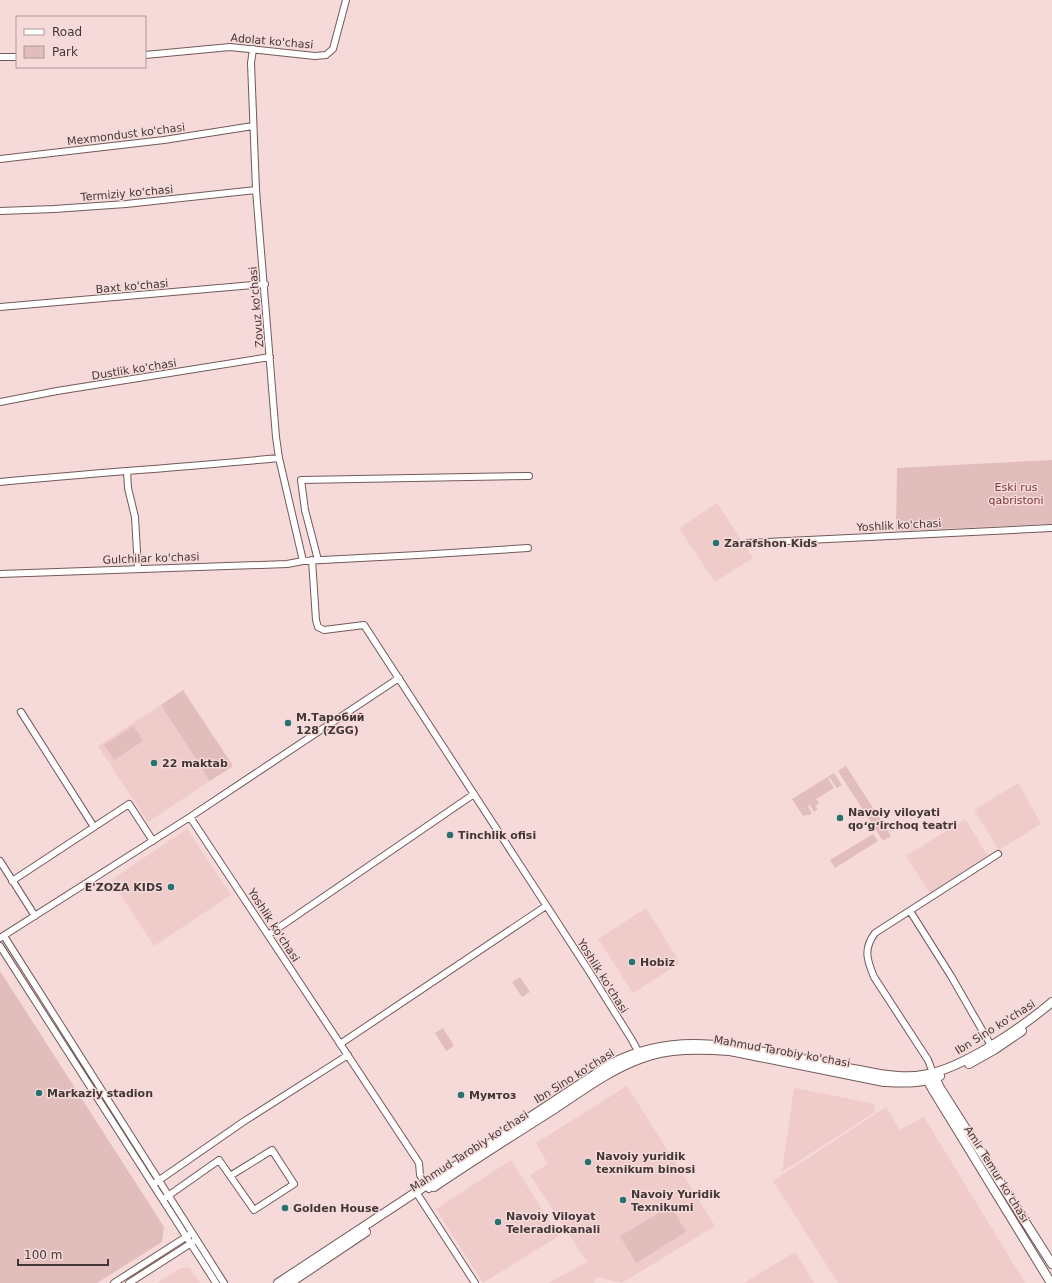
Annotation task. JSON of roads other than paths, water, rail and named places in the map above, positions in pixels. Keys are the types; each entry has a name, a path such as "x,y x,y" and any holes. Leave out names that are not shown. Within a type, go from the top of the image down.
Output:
{"main road":[{"name":"Ibn Sino ko'chasi","path":"992,1048 1052,1002"},
{"name":"Mahmud Tarobiy ko'chasi","path":"290,1283 417,1194 640,1055 681,1050 706,1049 730,1051 884,1082 909,1084 973,1062 992,1048 1037,1021 1052,1009"},
{"name":"Amir Temur ko‘chasi","path":"930,1076 940,1088 1052,1264"},
{"name":"Amir Temur ko‘chasi","path":"930,1076 1051,1283"},
{"path":"278,1283 417,1194"}],"street":[{"name":"Adolat ko'chasi","path":"146,55 230,47 315,56 326,55 333,49 346,0"},
{"name":"Zovuz ko'chasi","path":"253,49 251,63 256,190 265,284 276,437 279,458 303,561"},
{"path":"0,56 16,57"},
{"name":"Mexmondust ko'chasi","path":"0,159 164,140 254,126"},
{"name":"Termiziy ko'chasi","path":"0,211 126,204 256,190"},
{"name":"Baxt ko'chasi","path":"0,307 265,284"},
{"name":"Dustlik ko'chasi","path":"0,402 57,391 270,357"},
{"path":"0,482 279,458"},
{"path":"127,471 128,488 135,517 138,568"},
{"path":"315,560 305,510 301,480 529,476"},
{"name":"Yoshlik ko'chasi","path":"748,543 1052,528"},
{"name":"Gulchilar ko'chasi","path":"0,574 287,564 315,560 528,548"},
{"name":"Yoshlik ko'chasi","path":"315,560 316,620 318,627 324,630 364,625 546,906 640,1055"},
{"path":"224,1283 77,1050 2,937 190,817 399,678"},
{"path":"21,712 94,828"},
{"path":"268,935 474,794"},
{"path":"12,881 129,804 153,841"},
{"name":"Yoshlik ko'chasi","path":"190,817 419,1163 420,1175 428,1187"},
{"path":"930,1076 928,1060 874,977 869,963 867,950 871,938 875,933 998,854"},
{"path":"0,861 35,916"},
{"path":"340,1044 546,906"},
{"path":"910,911 955,982 992,1048"},
{"path":"0,946 216,1283"},
{"path":"152,1185 243,1122 348,1055"},
{"path":"162,1200 218,1160 254,1210 294,1184 272,1150 230,1176"},
{"path":"417,1194 475,1283"},
{"path":"114,1283 192,1233"},
{"path":"129,1283 196,1240"}],"place":[{"name":"Zarafshon Kids","path":"716,543"},
{"name":"М.Таробий 128 (ZGG)","path":"288,723"},
{"name":"22 maktab","path":"154,763"},
{"name":"Navoiy viloyati qoʻgʻirchoq teatri","path":"840,818"},
{"name":"Tinchlik ofisi","path":"450,835"},
{"name":"E'ZOZA KIDS","path":"171,887"},
{"name":"Hobiz","path":"632,962"},
{"name":"Markaziy stadion","path":"39,1093"},
{"name":"Мумтоз","path":"461,1095"},
{"name":"Navoiy yuridik texnikum binosi","path":"588,1162"},
{"name":"Navoiy Yuridik Texnikumi","path":"623,1200"},
{"name":"Golden House","path":"285,1208"},
{"name":"Navoiy Viloyat Teleradiokanali","path":"498,1222"}],"park label":[{"name":"Eski rus qabristoni","path":"1016,493"}]}
